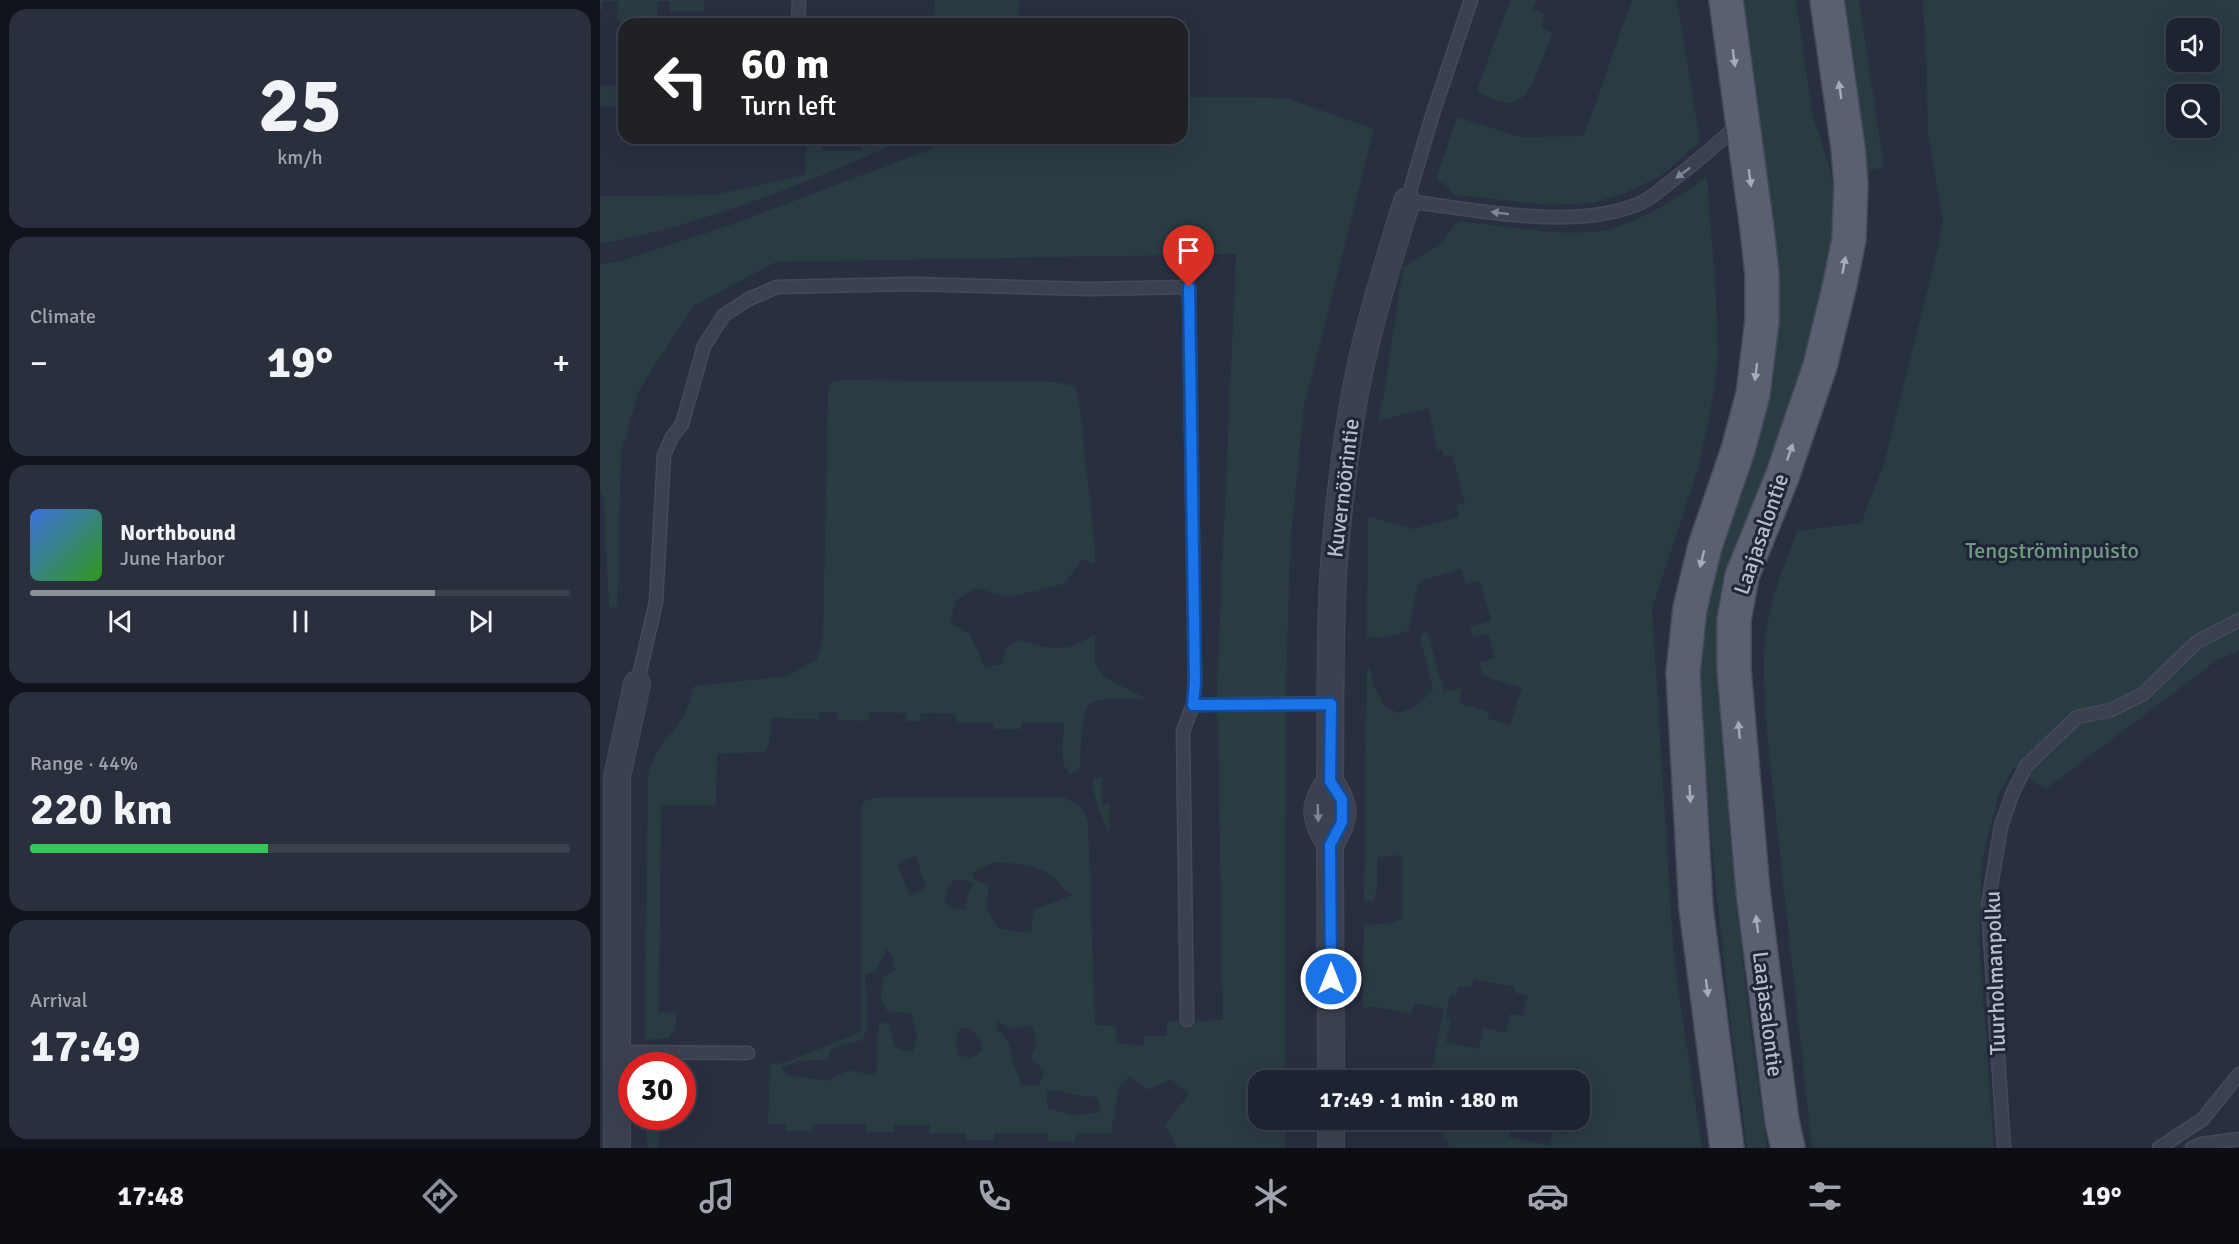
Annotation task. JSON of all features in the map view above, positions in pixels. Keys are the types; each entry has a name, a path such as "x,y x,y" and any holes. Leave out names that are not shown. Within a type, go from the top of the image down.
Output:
{"main road":[{"name":"Laajasalontie","path":"1726,0 1758,229 1762,275 1762,321 1753,394 1735,460 1705,546 1690,608 1683,673 1696,908 1727,1148"},
{"name":"Laajasalontie","path":"1788,1148 1782,1121 1753,891 1734,669 1734,620 1742,576 1782,477 1820,366 1849,239 1851,184 1848,148 1827,0"}],"street":[{"name":"Kuvernöörintie","path":"1331,1070 1330,845 1318,821 1318,799 1330,781 1334,563 1351,415 1377,301 1407,201"},
{"path":"617,1148 613,858 617,777 637,684"},
{"path":"1331,1130 1331,1148"}],"lane":[{"path":"798,18 799,0"},
{"path":"1471,0 1433,112 1407,201 1510,214 1576,217 1610,213 1644,201 1711,152 1742,120"},
{"path":"637,684 656,602 664,455 672,437 682,424 705,346 724,315 749,298 777,287 800,285 912,284 1088,289 1189,287 1195,682 1193,705 1183,731 1187,1020"},
{"name":"Tuurholmanpolku","path":"2004,1148 1988,905 2001,826 2013,792 2026,766 2077,717 2111,710 2143,694 2197,642 2239,620"},
{"path":"1193,705 1331,704"},
{"path":"617,1052 748,1053"},
{"path":"2159,1148 2203,1119 2239,1074"},
{"path":"2192,1148 2202,1144 2239,1139"}],"green space":[{"path":"600,0 704,0 704,11 670,11 670,1 658,1 657,18 618,18 617,21 618,1 602,1 602,10 600,10"},
{"path":"935,0 1019,0 1018,18 934,18"},
{"path":"1510,0 1536,0 1533,9 1546,14 1541,28 1552,32 1532,84 1519,100 1506,103 1477,90"},
{"path":"1632,0 1677,0 1700,142 1661,176 1625,193 1593,203 1551,205 1454,195 1448,187 1436,179 1457,117 1520,137 1584,136"},
{"path":"1744,0 1796,0 1812,113 1830,169 1834,192 1831,256 1721,707 1730,838 1748,1010 1767,1148 1747,1148 1729,1010 1711,839 1701,706 1701,666 1709,593 1753,457 1763,420 1775,356 1777,256"},
{"path":"1844,0 1859,0 1884,168 1867,170"},
{"name":"Tengströminpuisto","path":"1922,0 2239,0 2239,651 2217,660 2046,789 2014,767 1998,796 1982,861 1979,940 1994,1148 1812,1148 1768,743 1764,687 1766,632 1775,593 1797,531 1861,523 1884,464 1943,221 1928,134 1926,45"},
{"path":"600,86 618,86 618,106 600,106"},
{"path":"1188,97 1286,98 1374,129 1304,406 1290,547 1286,692 1285,1070 1248,1070 1248,1130 1285,1130 1285,1148 1175,1148 1165,1125 1189,1094 1171,1079 1147,1090 1130,1076 1119,1086 1111,1133 1076,1133 1075,1141 1048,1141 1048,1133 994,1133 994,1140 966,1140 966,1133 930,1133 930,1125 894,1125 894,1132 867,1132 866,1124 813,1124 812,1131 786,1131 786,1124 768,1124 770,1064 783,1063 861,1032 861,807 866,800 876,798 1065,798 1080,806 1088,820 1095,1025 1116,1026 1117,1044 1144,1045 1144,1036 1167,1036 1167,1022 1223,1020 1217,684 1236,254 776,262 693,306 639,390 621,453 617,607 609,608 604,501 600,491 600,264 621,261 733,224 944,144 1188,144","holes":["917,856 926,885 924,892 920,891 910,896 898,865 907,858","994,862 1038,868 1045,871 1072,895 1034,910 1031,931 1017,932 998,928 986,909 989,886 977,881 971,874","954,880 966,880 974,884 969,891 965,910 953,908 944,901 948,887","887,949 893,957 895,970 882,978 881,999 887,1011 912,1014 917,1038 913,1051 900,1050 895,1047 888,1022 879,1024 876,1076 849,1070 826,1081 787,1075 781,1068 799,1061 826,1060 832,1048 863,1040 867,1025 865,974 876,971","997,1021 1012,1029 1032,1025 1037,1043 1030,1056 1045,1071 1038,1086 1021,1085 1009,1042 997,1029","960,1028 970,1028 981,1039 982,1051 970,1058 958,1055 956,1042","1046,1089 1097,1097 1100,1104 1099,1113 1072,1115 1048,1108"]},
{"path":"807,144 822,144 822,151 861,151 862,144 894,144 796,186 719,213 640,236 600,244 600,196 714,195 805,175"},
{"path":"1707,177 1718,357 1710,416 1698,469 1652,609 1674,961 1702,1148 1448,1148 1449,1142 1442,1140 1444,1130 1511,1130 1509,1137 1549,1145 1553,1131 1567,1134 1568,1130 1590,1130 1590,1070 1438,1070 1432,1068 1444,1009 1414,1003 1411,1014 1377,1007 1362,1008 1364,925 1391,923 1402,919 1402,855 1377,857 1377,889 1373,901 1364,903 1367,668 1370,669 1374,686 1385,707 1399,713 1416,706 1433,690 1420,637 1427,631 1444,692 1463,687 1459,703 1489,712 1488,718 1510,725 1522,688 1483,676 1479,662 1495,658 1488,633 1473,637 1470,627 1491,621 1480,581 1466,585 1461,569 1421,581 1418,585 1408,631 1382,638 1367,637 1368,516 1413,529 1459,517 1456,505 1465,503 1452,455 1444,456 1442,450 1437,451 1429,408 1378,421 1403,267 1439,245 1458,221 1579,233 1614,228 1662,206","holes":["1474,979 1515,987 1515,993 1528,995 1523,1016 1510,1014 1505,1033 1483,1028 1479,1049 1446,1042 1451,1019 1445,1017 1450,995 1456,996 1459,986 1471,988"]},
{"path":"840,380 1057,382 1073,386 1078,393 1095,564 1083,559 1064,584 1009,597 975,588 955,601 950,623 970,634 985,668 1002,664 1007,647 1020,640 1059,648 1074,645 1095,634 1095,664 1103,676 1144,699 1107,699 1089,705 1082,725 1080,766 1076,772 1070,774 1066,770 1063,757 1064,723 1021,723 1021,729 994,729 994,722 956,722 956,714 921,713 920,721 906,721 906,713 870,712 869,721 837,720 837,712 819,712 819,719 771,718 769,745 764,752 717,754 716,805 661,805 659,1012 677,1013 675,1029 669,1038 645,1040 648,778 651,767 659,750 685,713 694,686 788,676 817,659 823,641 828,388 831,382"},
{"path":"1102,777 1102,804 1109,804 1109,831 1094,795 1093,779"},
{"path":"646,1130 659,1130 659,1148 648,1148"}],"route":[{"path":"1189,287 1195,682 1193,705 1331,704 1330,781 1342,800 1342,822 1330,845 1331,979"}]}
